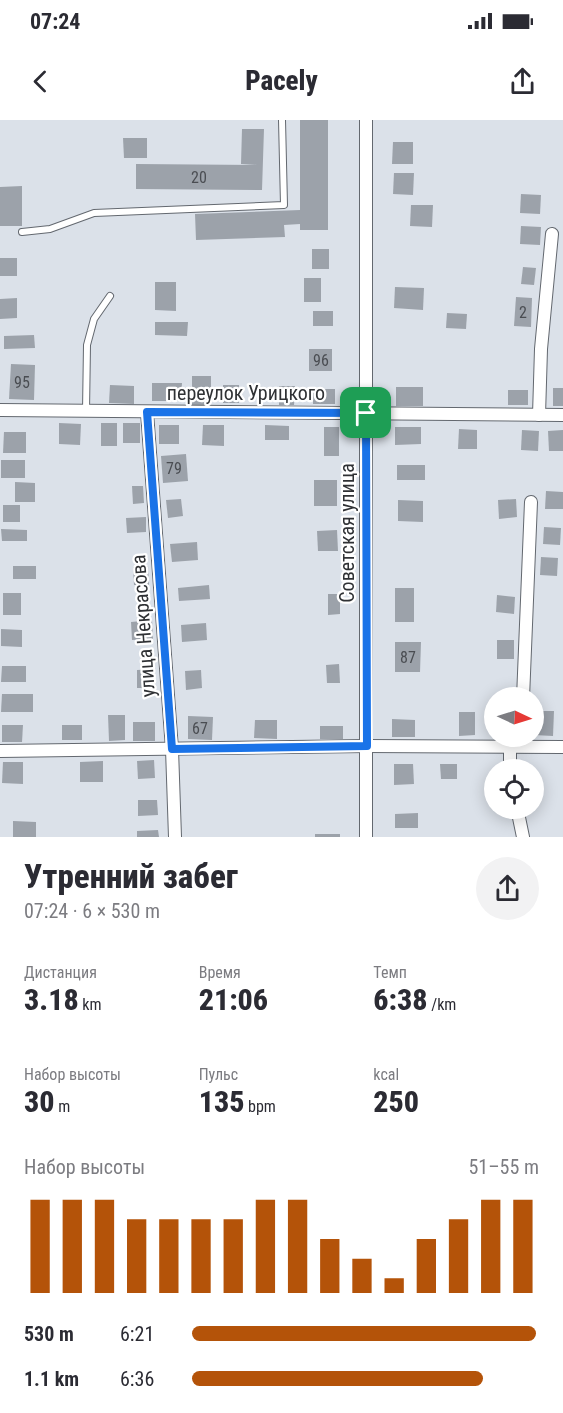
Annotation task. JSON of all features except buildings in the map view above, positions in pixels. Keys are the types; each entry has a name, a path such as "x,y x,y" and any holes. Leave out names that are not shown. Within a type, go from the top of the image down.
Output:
{"street":[{"name":"Советская улица","path":"366,120 366,837"},
{"path":"539,415 541,350 552,234"},
{"name":"переулок Урицкого","path":"0,410 563,415"},
{"name":"улица Некрасова","path":"147,412 172,749 175,837"},
{"path":"523,687 531,502"},
{"path":"0,751 484,744"},
{"path":"544,745 563,747"},
{"path":"519,819 523,837"}],"lane":[{"path":"22,231 50,229 94,213 284,205 282,120"},
{"path":"86,411 87,345 94,319 110,296"}],"route":[{"path":"147,412 366,413 367,746 172,749 147,412"}]}
